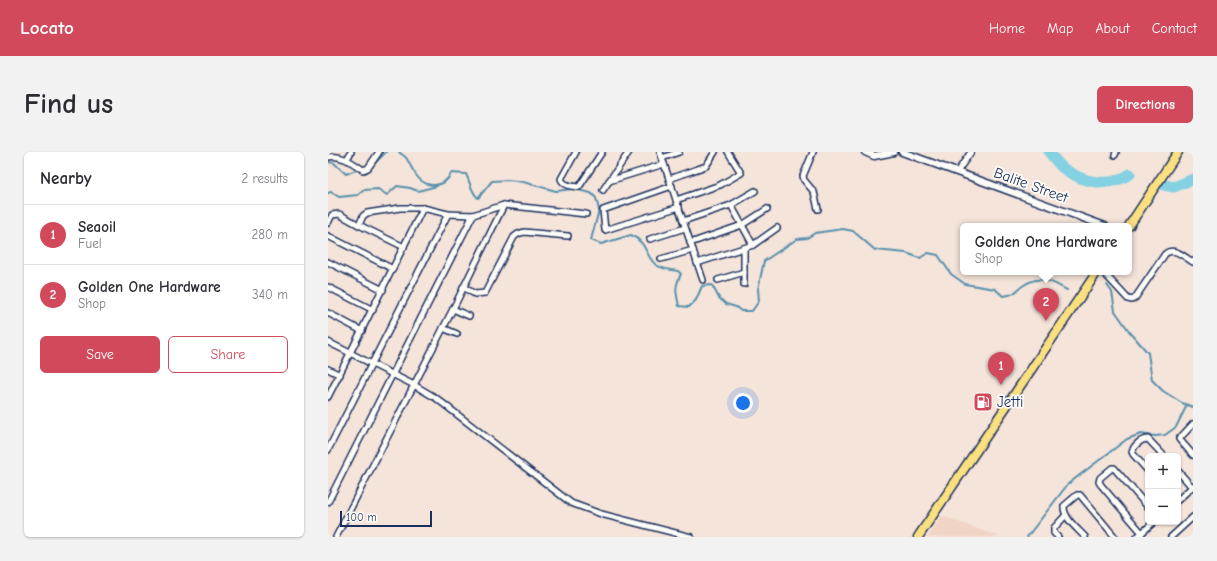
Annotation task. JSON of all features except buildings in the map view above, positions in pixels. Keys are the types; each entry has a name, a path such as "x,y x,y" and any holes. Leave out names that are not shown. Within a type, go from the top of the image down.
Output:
{"main road":[{"path":"1131,223 1178,152"},
{"path":"918,537 1096,275"}],"street":[{"path":"347,159 351,152"},
{"path":"328,157 333,156 347,159 363,170 366,170 380,152"},
{"path":"576,152 561,179 562,182 567,185 579,187 602,152"},
{"path":"603,190 629,152"},
{"path":"679,152 661,155 703,280"},
{"path":"669,179 706,166 715,152"},
{"path":"676,200 720,185 741,174 728,152"},
{"path":"813,152 803,176 804,180 814,192 818,209"},
{"path":"865,152 874,156 894,152"},
{"name":"Balite Street","path":"902,152 1097,223"},
{"path":"958,172 971,152"},
{"path":"609,181 664,164"},
{"path":"672,186 603,210 605,230 679,207"},
{"path":"683,221 732,205 755,191"},
{"path":"336,537 453,309 504,205"},
{"path":"359,226 363,216 367,213 400,208 423,208 448,214 474,215 504,205 586,214"},
{"path":"732,205 753,245"},
{"path":"328,396 373,310 423,208"},
{"path":"690,243 742,225 767,209"},
{"path":"328,223 332,215 339,214 359,226 404,248"},
{"path":"328,450 448,214"},
{"path":"328,502 474,215"},
{"path":"650,239 685,228"},
{"path":"697,263 753,245 777,228"},
{"path":"463,287 475,294 485,293 514,237 518,234 524,232 568,236"},
{"path":"328,236 393,269"},
{"path":"744,248 744,284"},
{"path":"661,259 693,250"},
{"path":"1106,275 1128,299 1132,300 1135,298 1169,250 1174,250 1193,262"},
{"path":"328,262 383,290"},
{"path":"718,280 744,272"},
{"path":"328,287 373,310"},
{"path":"453,309 469,316"},
{"path":"328,313 362,331"},
{"path":"443,328 457,334"},
{"path":"328,342 414,385 436,398 571,503 601,514 691,537"},
{"path":"328,369 340,375"},
{"path":"1193,424 1179,439 1193,455"},
{"path":"1145,468 1133,454 1133,448 1141,441 1148,439 1161,453"},
{"path":"1142,533 1101,485 1099,482 1100,478 1109,469 1114,468 1145,504"},
{"path":"1181,474 1193,486 1181,497"},
{"path":"1085,537 1066,516 1063,508 1077,495 1080,495 1116,537"},
{"path":"1058,537 1054,533 1054,528 1066,516"},
{"path":"1171,537 1193,517"},
{"path":"1137,537 1151,525"}],"shaded area":[{"path":"942,516 1000,537 928,537"}],"waterway":[{"path":"371,167 386,152"},
{"path":"399,152 407,158 412,169 424,183 437,185 446,180 451,173 466,174 472,190 478,198 492,181 509,180 523,182 556,191 573,189 591,193 596,198 599,210 591,240 601,244 631,235 637,238 656,265 669,270 678,271 681,274 676,290 679,306 689,307 696,300 702,286 712,285 719,298 726,304 736,307 741,311 752,311 759,301 758,289 764,261 797,239 807,238 815,233 843,229 853,231 875,250 906,253 920,258 928,253 938,255 951,274 965,284 995,289 1003,296 1013,293 1024,285 1035,280 1046,280 1067,290"},
{"path":"1049,152 1063,168 1087,180 1096,182 1113,181 1130,174"},
{"path":"328,162 334,163 346,174 356,170 366,173 368,170"},
{"path":"1164,185 1174,187 1193,179"},
{"path":"328,193 331,192 339,197 358,195 364,190 378,189 387,195 397,186 418,191 437,186"},
{"path":"1107,285 1112,292 1115,311 1129,331 1148,353 1152,380 1163,391 1182,403 1193,407"},
{"path":"1027,537 1068,484 1127,439 1141,434 1155,436 1165,435 1176,427 1187,405"}],"place":[{"name":"Golden One Hardware","path":"1046,321"},
{"name":"Seaoil","path":"1001,385"},
{"name":"Jetti","path":"983,402"}]}
